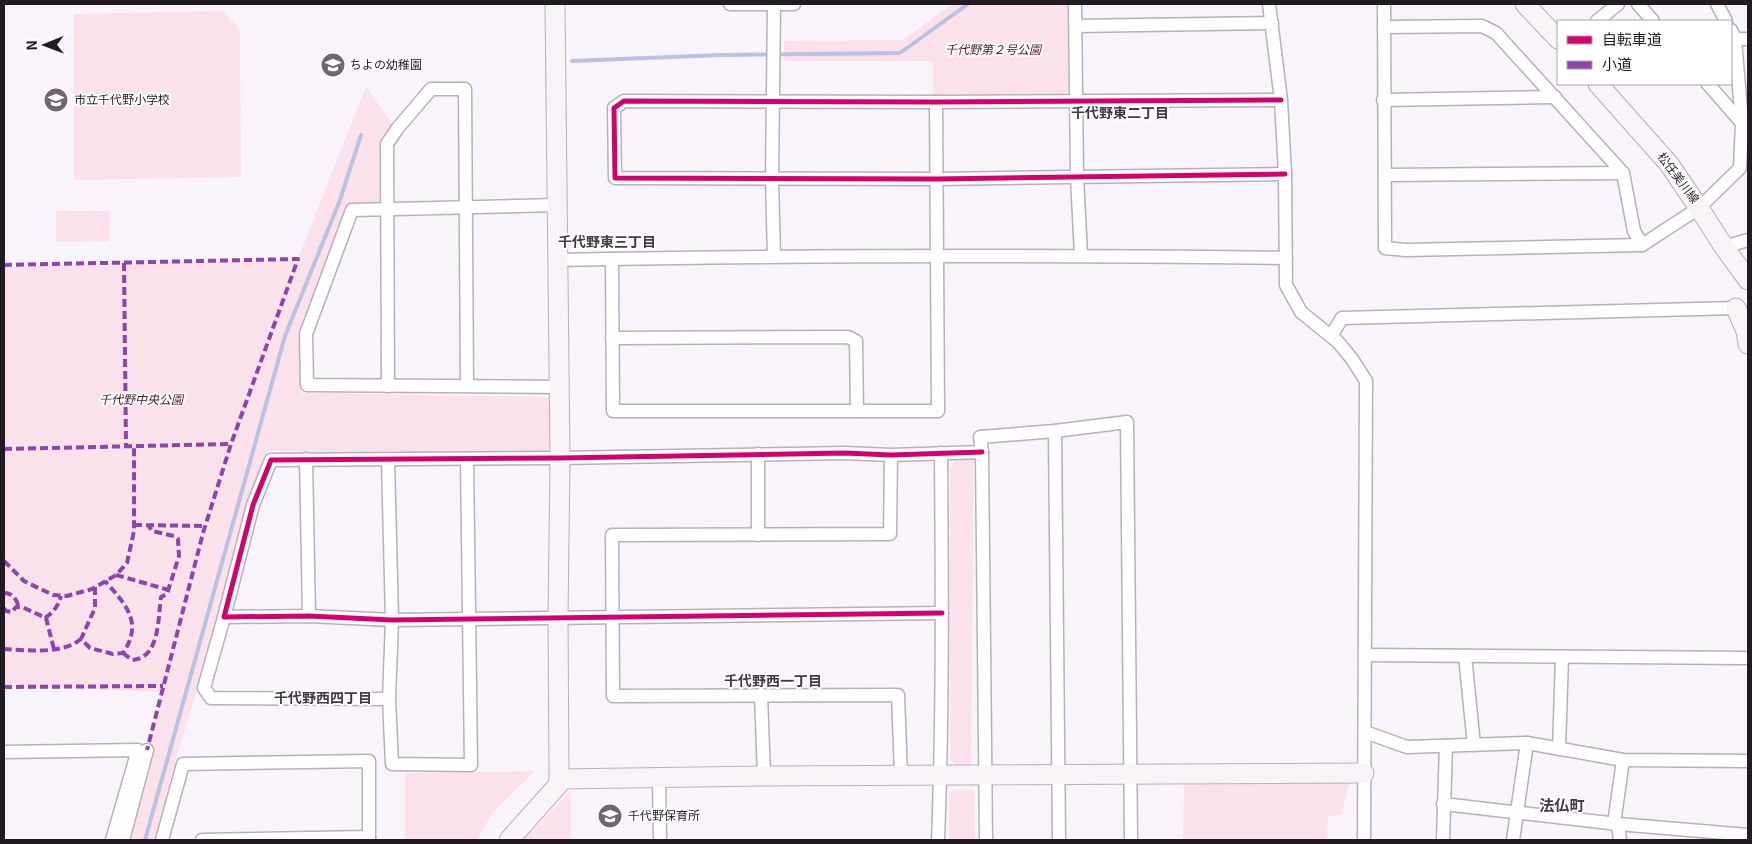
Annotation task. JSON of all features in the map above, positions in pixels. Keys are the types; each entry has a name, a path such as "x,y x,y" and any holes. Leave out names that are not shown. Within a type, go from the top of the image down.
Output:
{"street":[{"path":"509,840 559,784 558,618 560,458 555,4"},
{"path":"730,4 794,4"},
{"path":"774,4 772,179 774,256"},
{"path":"1075,4 1077,177 1081,255"},
{"path":"1269,4 1281,100 1285,174 1286,285 1301,312 1348,354 1366,381 1364,840"},
{"path":"1384,4 1385,248 1406,250 1642,246 1699,208 1740,168 1742,123 1738,36"},
{"path":"1525,4 1557,38"},
{"path":"1598,20 1618,4"},
{"path":"1638,4 1652,20"},
{"path":"1717,4 1725,20"},
{"path":"1076,26 1272,23"},
{"path":"1384,27 1482,26 1496,33 1623,173 1634,231 1642,246"},
{"name":"松任美川線","path":"1599,85 1669,164 1748,280"},
{"path":"1709,85 1742,123"},
{"path":"388,386 387,144 397,129 431,89 465,89 467,385"},
{"path":"1384,100 1554,97"},
{"path":"1281,100 624,102 614,108 615,178 937,179 1285,174"},
{"path":"612,259 613,411 938,411 936,102"},
{"path":"1385,174 1623,173"},
{"path":"557,205 352,210 306,334 307,385 559,387"},
{"path":"1724,247 1748,240"},
{"path":"558,260 774,256 1081,255 1286,258"},
{"path":"1330,336 1342,318 1736,308 1746,331 1748,344"},
{"path":"612,338 848,337 856,341 857,411"},
{"path":"986,840 982,452 980,437 1055,431 1127,422 1131,840"},
{"path":"1055,431 1059,840"},
{"path":"389,699 212,698 204,688 253,505 271,460 306,458 388,460 844,453 891,455 982,452"},
{"path":"938,840 941,776 941,453"},
{"path":"758,454 758,535"},
{"path":"891,455 890,534 612,535 613,696 898,694 901,775"},
{"path":"306,458 310,616"},
{"path":"388,460 392,620 389,699 392,764 470,765 466,459"},
{"path":"224,617 310,616 392,620 942,614"},
{"path":"1365,655 1748,658"},
{"path":"1465,656 1474,745"},
{"path":"1560,748 1562,657"},
{"path":"761,695 764,776"},
{"path":"1364,732 1407,747 1527,743 1623,760 1748,760"},
{"path":"1513,840 1527,743"},
{"path":"1442,840 1446,746"},
{"path":"4,752 138,750 112,840"},
{"path":"123,840 147,750"},
{"path":"1620,840 1616,824 1623,760"},
{"path":"162,840 183,764 369,761 369,839 202,840"},
{"path":"559,780 764,776 1364,774"},
{"path":"659,778 660,840"},
{"path":"1443,804 1616,824 1748,835"}],"green space":[{"name":"千代野第２号公園","path":"952,4 1068,4 1069,90 1064,95 933,97 933,61 784,61 784,41 903,40"},
{"path":"222,11 240,29 241,177 74,180 74,14"},
{"name":"千代野中央公園","path":"366,87 394,126 383,204 350,203 300,336 301,393 551,397 551,451 464,453 268,451 249,504 198,688 175,761 155,839 123,840 162,692 4,686 4,267 298,259"},
{"path":"56,211 109,211 109,241 56,242"},
{"path":"974,457 970,767 957,766 950,759 950,469 956,459"},
{"path":"535,771 493,812 477,840 405,840 405,773"},
{"path":"1350,782 1341,815 1328,816 1327,840 1183,840 1184,783"},
{"path":"954,789 974,790 975,840 949,840 949,792"},
{"path":"571,791 571,840 523,840"}],"waterway":[{"path":"572,61 721,55 900,53 968,4"},
{"path":"145,840 285,336 340,200 361,135"}],"marked path":[{"path":"4,265 298,259 231,444 203,533 147,750"},
{"path":"124,263 126,446"},
{"path":"4,449 231,444"},
{"path":"4,561 24,581 53,595 67,596 92,589 116,575 127,563 134,531 134,446"},
{"path":"134,525 205,526"},
{"path":"123,653 132,660 141,658 148,653 153,645 158,625 161,597 167,594 179,556 178,539 174,536 152,531 149,526"},
{"path":"116,575 169,590"},
{"path":"95,587 95,608 81,639 90,648 113,654 123,653 129,642 132,623 125,606 105,581"},
{"path":"4,593 14,597 19,607"},
{"path":"45,618 55,609 61,596"},
{"path":"4,608 6,611 12,612 16,607 22,607 46,618 54,649"},
{"path":"4,649 54,649 73,644 81,639"},
{"path":"4,687 163,686"}],"cycle path":[{"path":"1281,100 624,101 614,108 615,178 937,179 1285,174"},
{"path":"942,613 392,620 309,616 224,617 253,505 271,460 560,458 844,453 891,455 982,452"}],"place":[{"name":"ちよの幼稚園","path":"333,65"},
{"name":"市立千代野小学校","path":"56,100"},
{"name":"千代野保育所","path":"610,816"}],"district":[{"name":"千代野東二丁目","path":"1120,113"},
{"name":"千代野東三丁目","path":"607,242"},
{"name":"千代野西一丁目","path":"773,681"},
{"name":"千代野西四丁目","path":"323,698"},
{"name":"法仏町","path":"1562,806"}]}
